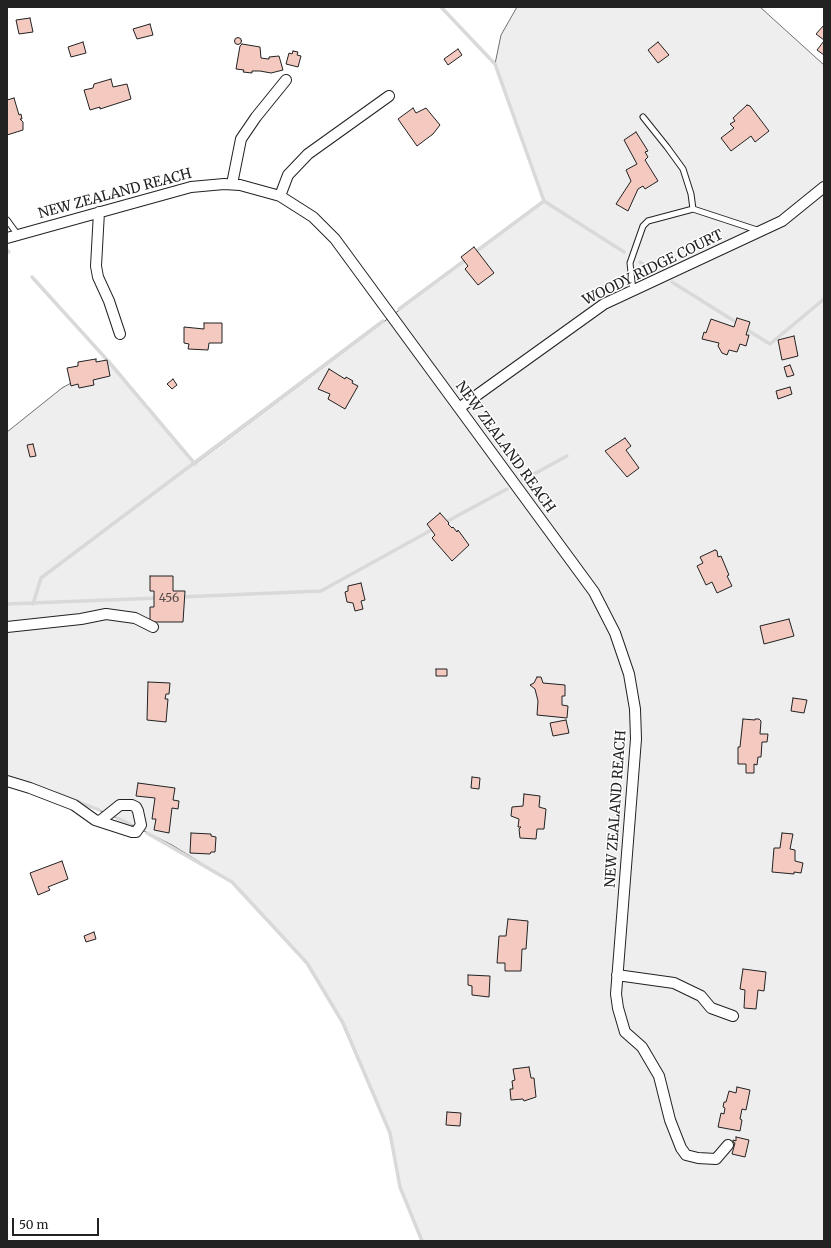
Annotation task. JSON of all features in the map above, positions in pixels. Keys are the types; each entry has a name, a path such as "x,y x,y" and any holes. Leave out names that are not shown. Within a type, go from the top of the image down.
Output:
{"street":[{"path":"232,184 241,139 256,117 286,80"},
{"path":"280,196 288,175 308,154 389,96"},
{"name":"NEW ZEALAND REACH","path":"7,238 190,187 232,184 264,190 280,196 301,208 324,227 594,592 615,632 629,674 635,709 636,745 617,975 616,994 618,1008 625,1032 642,1047 659,1076 670,1120 681,1148 686,1155 698,1158 716,1159 728,1145"},
{"name":"WOODY RIDGE COURT","path":"459,408 590,313 633,291 782,221 824,187"},
{"path":"99,212 96,266 98,276 109,301 120,334"},
{"path":"7,627 81,619 106,614 135,618 153,627"},
{"path":"7,781 74,805 100,821"},
{"path":"617,975 674,983 701,996 711,1008 733,1016"}],"lane":[{"path":"643,117 683,169 691,194 693,209"},
{"path":"633,291 630,263 642,226 648,221 693,209 760,231"},
{"path":"7,220 18,235"}],"shaded area":[{"path":"517,7 760,7 824,65 824,1241 422,1241 400,1187 390,1134 342,1023 307,963 232,882 172,845 128,823 74,799 34,786 7,780 7,432 62,388 109,362 195,464 544,201 495,64 501,35"}],"building":[{"path":"30,18 33,32 19,34 16,20"},
{"path":"150,24 153,35 137,39 133,29"},
{"path":"824,25 824,40 816,34"},
{"path":"238,37 241,38 241,44 238,45 235,44 234,41 235,38"},
{"path":"824,41 824,55 817,50"},
{"path":"83,42 86,53 71,57 68,47"},
{"path":"658,42 669,55 658,63 648,50"},
{"path":"242,44 260,47 261,58 269,59 269,57 279,56 283,70 271,73 252,71 252,73 243,72 244,70 236,69 240,46"},
{"path":"458,49 462,55 448,65 444,59"},
{"path":"293,51 298,52 297,55 301,56 298,67 286,64 289,53 292,54"},
{"path":"111,79 113,87 127,84 131,99 100,109 100,107 90,110 84,90 93,88 94,84"},
{"path":"14,98 19,115 21,114 22,119 20,119 23,122 23,130 7,135 7,100"},
{"path":"747,105 750,106 769,131 755,142 751,136 731,151 721,138 734,128 730,124 735,121 733,118"},
{"path":"413,108 416,113 426,108 440,125 433,134 417,146 398,119"},
{"path":"636,132 648,151 645,152 648,157 645,160 658,181 645,189 643,186 638,189 628,211 616,204 631,181 626,170 637,164 624,140"},
{"path":"474,247 494,273 478,285 465,269 468,266 461,257"},
{"path":"737,318 750,322 746,335 749,335 746,346 740,344 737,352 729,350 727,355 722,353 718,346 719,343 702,339 711,319 734,327"},
{"path":"204,323 222,323 222,343 209,343 208,350 188,349 189,344 184,343 184,327 204,329"},
{"path":"794,336 798,356 782,360 778,340"},
{"path":"96,359 96,362 107,360 110,376 93,380 94,385 79,388 78,384 71,386 67,368 78,366 78,362"},
{"path":"790,365 794,375 787,377 784,367"},
{"path":"329,369 345,379 346,377 353,381 352,383 358,386 345,409 328,399 330,394 318,389"},
{"path":"173,379 177,385 172,389 167,384"},
{"path":"790,387 792,394 778,399 776,391"},
{"path":"625,438 631,446 626,450 639,468 627,477 605,451"},
{"path":"33,444 36,456 30,457 27,445"},
{"path":"440,513 452,528 453,527 457,532 458,530 469,545 452,561 432,538 435,535 427,524"},
{"path":"715,550 717,551 718,557 721,556 729,575 727,576 732,586 717,593 712,582 706,585 697,566 703,563 700,557"},
{"path":"150,576 173,576 173,591 185,591 183,622 150,622 150,607 154,607 154,591 150,591"},
{"path":"361,583 365,600 361,601 363,609 355,611 353,603 347,602 345,592 348,591 348,586"},
{"path":"789,619 794,636 764,644 760,626"},
{"path":"436,669 447,669 447,676 436,676"},
{"path":"537,677 541,677 543,683 565,685 565,696 562,696 562,705 568,706 567,718 537,715 538,701 535,689 530,685 534,683"},
{"path":"148,682 170,683 169,694 166,694 165,699 168,699 166,722 147,720"},
{"path":"793,698 807,700 804,713 791,711"},
{"path":"743,719 759,719 761,721 760,734 768,734 767,742 762,742 761,757 758,757 757,765 754,764 754,773 746,773 746,764 738,764 738,747 740,747"},
{"path":"566,720 569,733 553,736 550,723"},
{"path":"472,777 480,778 479,789 471,788"},
{"path":"138,783 175,788 173,800 179,801 178,809 172,808 169,833 154,830 156,819 152,819 155,798 136,796"},
{"path":"524,794 540,796 539,807 546,809 544,829 537,829 536,839 520,838 519,829 521,827 518,827 519,819 511,816 512,807 523,806"},
{"path":"191,833 211,834 211,836 216,837 215,852 211,852 210,854 190,853"},
{"path":"782,833 793,834 790,849 795,850 795,861 803,863 801,873 794,872 794,874 772,872 774,848 780,848"},
{"path":"62,861 68,879 48,887 50,890 38,895 30,873"},
{"path":"508,919 528,921 526,949 522,949 521,971 505,971 505,963 497,963 499,936 506,936"},
{"path":"94,932 96,939 86,942 84,936"},
{"path":"743,969 766,972 764,991 758,990 756,1009 744,1008 745,990 740,989"},
{"path":"468,975 490,976 489,997 472,995 472,986 468,985"},
{"path":"529,1067 531,1078 534,1078 536,1097 524,1101 523,1099 511,1100 510,1089 513,1089 512,1081 515,1080 513,1069"},
{"path":"737,1087 750,1090 746,1110 742,1109 740,1131 718,1127 721,1113 724,1114 724,1102 726,1102 729,1091 736,1093"},
{"path":"447,1112 461,1113 460,1126 446,1125"},
{"path":"736,1137 749,1140 745,1157 732,1154 735,1143 733,1140 736,1141"}],"waterway":[{"path":"441,7 495,64 544,201 624,252"},
{"path":"474,253 544,201"},
{"path":"399,309 468,258"},
{"path":"640,262 654,271"},
{"path":"32,277 109,362 195,464"},
{"path":"672,282 739,324"},
{"path":"744,328 770,344 824,299"},
{"path":"33,604 41,578 383,321"},
{"path":"523,480 567,456"},
{"path":"444,523 507,489"},
{"path":"180,597 321,591 435,528"},
{"path":"7,604 158,598"},
{"path":"57,793 99,810"},
{"path":"117,818 130,824"},
{"path":"147,833 232,882 307,963 343,1023 390,1133 400,1187 422,1241"}]}
